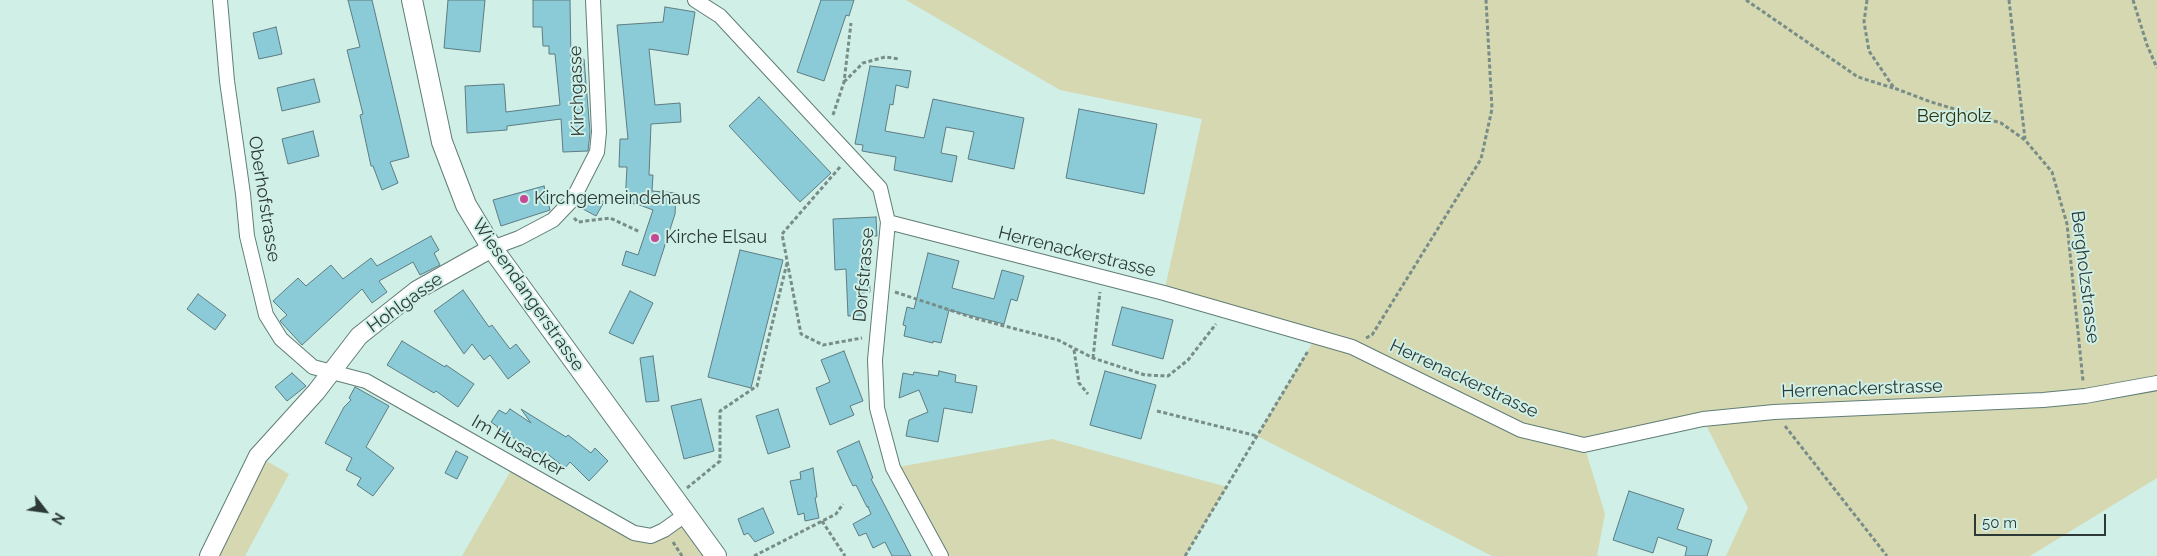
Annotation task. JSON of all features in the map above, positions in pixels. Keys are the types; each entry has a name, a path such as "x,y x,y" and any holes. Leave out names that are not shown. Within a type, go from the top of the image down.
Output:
{"main road":[{"name":"Wiesendangerstrasse","path":"412,0 442,142 466,206 492,248 716,556"}],"street":[{"name":"Oberhofstrasse","path":"220,0 227,82 247,236 266,315 281,339 313,367 330,372"},
{"name":"Kirchgasse","path":"492,248 520,238 553,220 573,199 597,152 599,132 593,0"},
{"name":"Dorfstrasse","path":"695,0 720,16 880,188 888,222 875,360 877,408 893,468 941,556"},
{"name":"Herrenackerstrasse","path":"888,222 1224,310 1352,347 1521,430 1584,445 1703,419 1774,412 2043,400 2085,396 2157,383"},
{"name":"Hohlgasse","path":"209,556 258,456 316,392 359,336 418,290 492,248"},
{"name":"Im Husacker","path":"330,372 366,381 634,533 651,536 664,530 685,514"}],"path":[{"path":"1352,347 1372,335 1481,160 1492,109 1486,0"},
{"name":"Bergholzstrasse","path":"1746,0 1858,77 2001,123 2025,140 2052,172 2067,224 2085,396"},
{"path":"1867,0 1864,22 1869,51 1894,88"},
{"path":"2009,0 2025,140"},
{"path":"2133,0 2147,45 2157,68"},
{"path":"828,130 844,82 851,23"},
{"path":"844,82 864,63 885,57 900,59"},
{"path":"852,156 836,170 782,234 801,334 822,345 858,338 877,338"},
{"path":"564,209 578,222 610,218 640,232"},
{"path":"684,490 720,461 720,410 757,386 788,260"},
{"path":"1093,358 1101,277"},
{"path":"882,288 974,318 1058,340 1074,350 1093,358 1145,374 1168,376 1188,360 1213,331 1224,310"},
{"path":"1185,556 1316,336"},
{"path":"1074,350 1079,383 1088,394"},
{"path":"1157,411 1257,436"},
{"path":"1774,412 1886,556"},
{"path":"754,556 836,514 843,504"},
{"path":"822,521 845,556"},
{"path":"762,552 764,556"}],"green space":[{"name":"Bergholz","path":"906,0 2157,0 2157,478 2030,556 1726,556 1748,508 1703,419 1584,445 1605,514 1597,556 1492,556 1257,436 1316,337 1164,293 1202,119 1060,90"},
{"path":"1052,439 1227,487 1185,556 941,556 893,468"},
{"path":"258,456 289,474 245,556 209,556"},
{"path":"514,465 651,535 685,515 716,556 462,556"}],"building":[{"path":"348,0 372,0 409,157 390,162 398,183 382,190 373,166 371,166 360,115 363,114 347,50 360,47"},
{"path":"448,0 485,0 480,52 444,48"},
{"path":"533,0 570,0 571,61 584,59 590,132 588,151 563,152 561,119 507,126 507,130 467,133 465,86 504,84 506,112 560,105 555,54 549,54 549,46 543,46 542,27 533,27"},
{"path":"821,0 854,0 849,16 846,15 824,81 797,72"},
{"path":"665,7 695,12 688,55 649,49 655,105 680,103 681,122 651,124 649,175 653,175 652,191 676,193 675,214 655,276 622,265 626,251 638,255 653,210 637,204 625,203 627,167 619,167 620,139 628,139 617,25 663,22"},
{"path":"276,27 282,54 259,59 253,33"},
{"path":"870,66 911,71 908,88 896,85 893,105 890,104 885,131 924,138 933,99 1024,118 1014,169 968,159 974,132 946,127 941,153 957,156 952,182 894,170 896,157 862,151 863,145 855,144"},
{"path":"314,79 320,102 282,111 277,88"},
{"path":"759,97 831,173 800,202 729,126"},
{"path":"1079,109 1157,124 1144,194 1066,178"},
{"path":"313,131 319,156 288,164 282,139"},
{"name":"Kirchgemeindehaus","path":"544,186 550,210 501,226 493,200"},
{"path":"589,194 604,202 596,216 583,209 583,204"},
{"path":"876,217 877,236 872,236 873,246 868,247 870,292 861,293 862,315 848,316 846,269 835,270 833,219"},
{"path":"431,236 439,250 434,253 440,265 420,275 413,262 379,281 387,292 372,303 362,289 302,345 280,321 287,315 273,301 298,278 306,286 331,265 343,279 371,258 377,266"},
{"path":"740,250 783,260 751,388 708,377"},
{"path":"928,253 959,261 952,288 994,299 1002,270 1024,276 1017,301 1011,299 1004,324 949,310 941,343 904,336 906,326 903,325 907,307 914,309"},
{"path":"463,290 489,327 492,325 510,349 516,344 530,362 508,379 490,355 484,360 472,344 464,354 434,311"},
{"path":"630,291 653,303 633,344 609,333"},
{"path":"198,294 226,315 215,330 187,309"},
{"path":"1122,307 1173,320 1163,359 1112,345"},
{"path":"402,341 445,367 446,365 474,384 458,407 436,391 434,393 387,365"},
{"path":"844,351 863,401 850,406 854,415 830,425 816,388 830,382 821,360"},
{"path":"653,356 659,401 646,402 640,358"},
{"path":"939,371 956,375 955,382 977,386 972,413 944,408 938,442 906,436 909,420 928,412 919,390 899,398 903,373 913,375 914,372 938,376"},
{"path":"1105,371 1156,385 1141,439 1090,425"},
{"path":"292,373 306,386 287,401 275,387"},
{"path":"355,387 389,406 366,447 394,468 373,496 357,485 361,478 346,470 352,458 325,443 344,407 351,400 349,398"},
{"path":"701,399 714,451 684,459 671,406"},
{"path":"510,409 531,423 521,409 566,437 568,435 591,453 595,448 608,461 589,481 570,462 565,468 544,451 542,455 497,428 491,422 499,410 506,414"},
{"path":"778,409 790,447 768,454 756,416"},
{"path":"859,441 873,478 871,479 911,556 892,556 885,542 873,548 866,533 859,536 853,524 871,514 856,485 853,486 837,451"},
{"path":"456,451 468,457 457,479 445,473"},
{"path":"813,468 817,497 815,498 819,518 805,521 804,513 798,515 790,481 801,479 800,472"},
{"path":"1629,491 1684,509 1677,529 1712,540 1707,556 1685,556 1687,547 1658,537 1653,553 1613,540"},
{"path":"763,508 774,533 755,542 748,533 744,535 738,519"}],"place":[{"name":"Kirchgemeindehaus","path":"524,199"},
{"name":"Kirche Elsau","path":"655,238"}]}
